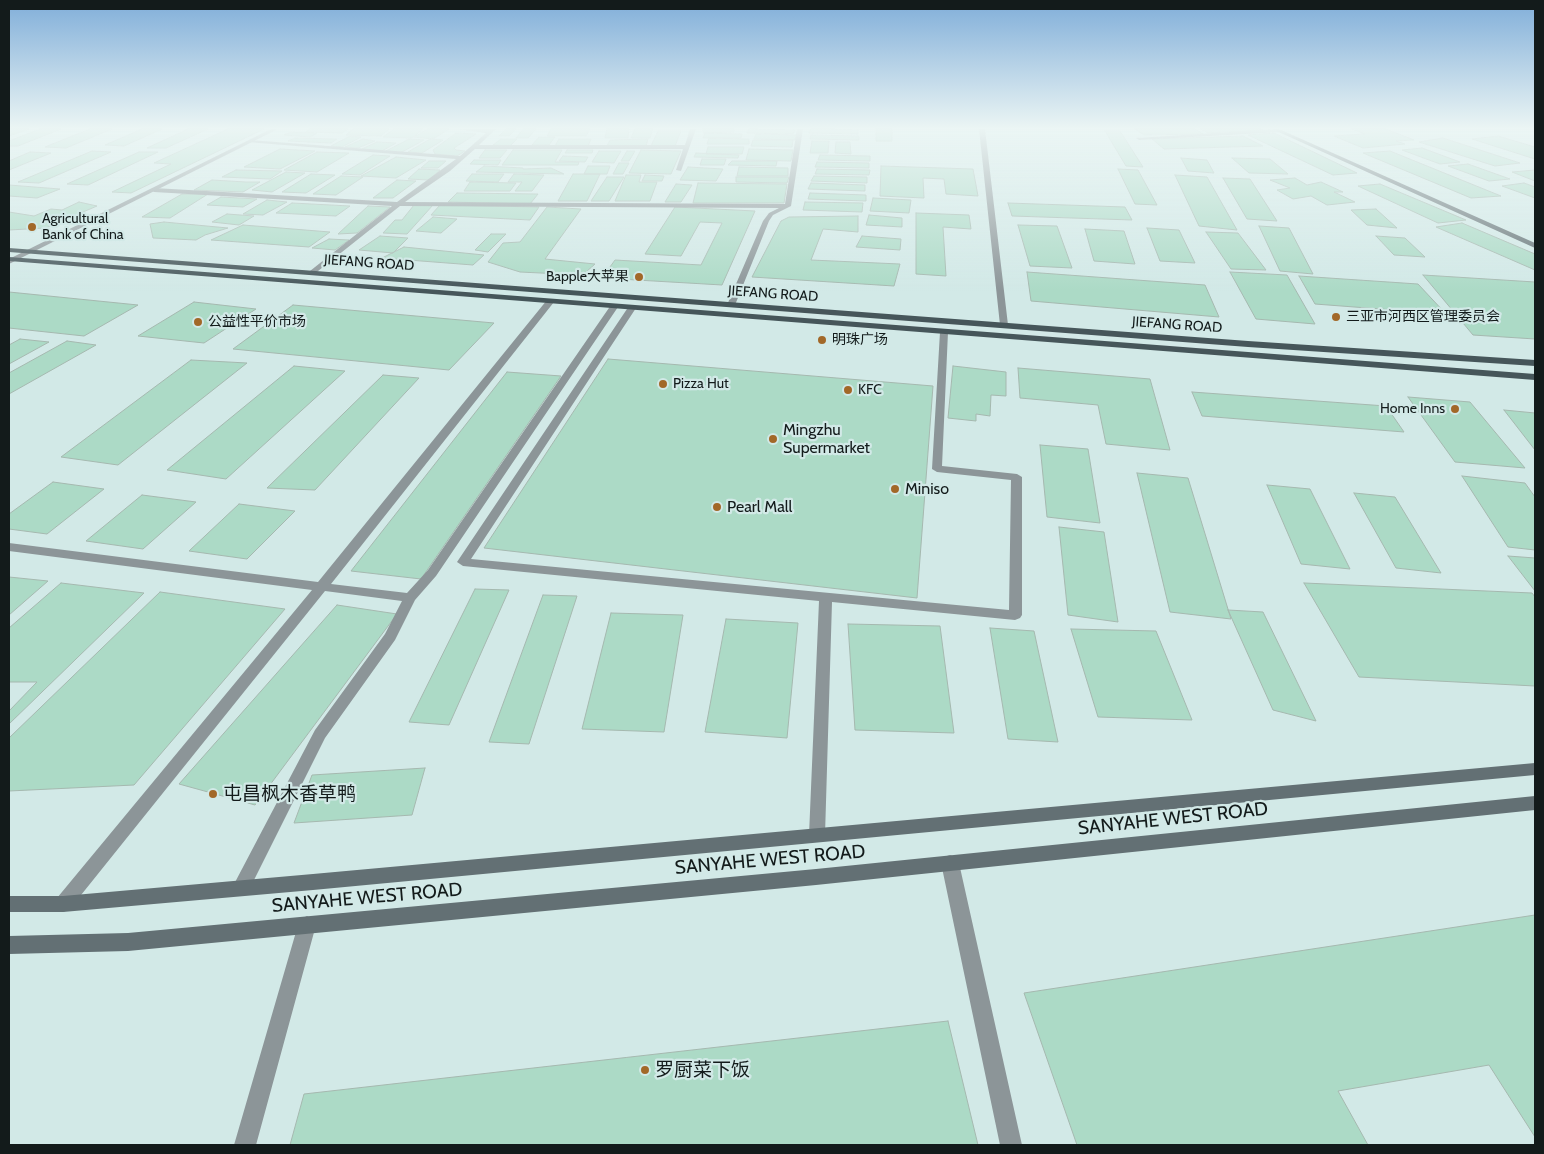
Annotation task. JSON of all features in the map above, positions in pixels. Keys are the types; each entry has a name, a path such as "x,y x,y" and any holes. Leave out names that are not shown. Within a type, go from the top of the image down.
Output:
{"main road":[{"path":"1395,183 1535,246"},
{"path":"1405,183 1518,230"},
{"name":"JIEFANG ROAD","path":"9,250 731,305 1535,363"},
{"name":"JIEFANG ROAD","path":"11,260 1535,376"},
{"name":"SANYAHE WEST ROAD","path":"9,904 62,904 1535,769"},
{"name":"SANYAHE WEST ROAD","path":"9,945 128,942 950,863 1535,803"}],"street":[{"path":"11,260 168,183"},
{"path":"313,273 398,204 429,183"},
{"path":"788,206 792,183"},
{"path":"988,183 1004,325"},
{"path":"154,190 398,204 788,206"},
{"path":"731,305 766,222 771,214 788,206"},
{"path":"62,904 323,585 550,302"},
{"path":"241,888 320,734 390,637 410,598 438,565 614,307"},
{"path":"632,308 463,562 1015,615 1017,477 937,470 944,332"},
{"path":"9,547 323,585 410,598"},
{"path":"817,835 826,597"},
{"path":"950,863 1011,1145"},
{"path":"244,1145 308,925"}],"building":[{"path":"70,183 93,183 88,185 67,184"},
{"path":"131,183 152,183 131,193 112,192"},
{"path":"207,183 259,183 243,192 194,190"},
{"path":"265,183 288,183 272,192 252,190"},
{"path":"297,183 322,183 306,193 282,192"},
{"path":"330,183 354,183 336,195 313,194"},
{"path":"393,183 413,183 393,198 373,198"},
{"path":"469,183 516,183 510,191 464,191"},
{"path":"521,183 538,183 532,191 515,191"},
{"path":"568,183 596,183 587,201 558,201"},
{"path":"603,183 620,183 609,201 591,201"},
{"path":"623,183 657,183 650,201 615,201"},
{"path":"698,183 787,184 784,203 693,203"},
{"path":"811,183 865,185 865,191 808,189"},
{"path":"880,183 923,183 924,198 880,196"},
{"path":"945,183 976,183 978,196 946,194"},
{"path":"1125,183 1145,183 1157,205 1135,204"},
{"path":"1179,183 1210,183 1237,230 1199,226"},
{"path":"1226,183 1252,183 1277,221 1247,219"},
{"path":"1277,183 1303,183 1307,185 1323,183 1343,192 1334,192 1355,202 1327,205 1311,196 1293,199 1277,190 1290,188"},
{"path":"1435,183 1469,183 1501,196 1471,198"},
{"path":"1524,183 1535,187 1535,198 1502,186"},
{"path":"676,184 692,185 681,202 665,202"},
{"path":"1380,184 1466,220 1438,223 1358,186"},
{"path":"9,185 60,189 37,198 9,196"},
{"path":"457,193 538,194 530,204 448,202"},
{"path":"810,193 866,195 866,201 808,199"},
{"path":"182,194 208,194 170,218 142,217"},
{"path":"221,197 257,199 243,207 207,205"},
{"path":"873,198 911,200 909,213 870,211"},
{"path":"267,200 287,202 263,215 243,214"},
{"path":"79,202 97,206 46,228 9,230 9,212 34,216 51,209 62,210"},
{"path":"805,202 863,203 862,212 803,210"},
{"path":"292,203 350,206 336,216 276,213"},
{"path":"1008,203 1125,207 1132,220 1012,216"},
{"path":"414,205 433,205 407,234 383,233 395,220 402,220"},
{"path":"440,205 539,207 530,220 431,215"},
{"path":"368,206 390,207 357,233 338,234"},
{"path":"547,207 581,209 545,259 595,264 582,275 520,272 488,262 503,243 520,242"},
{"path":"675,207 755,211 722,285 602,278 615,260 701,265 722,223 700,222 681,256 645,254"},
{"path":"1376,209 1397,228 1367,225 1351,210"},
{"path":"916,213 969,215 971,229 943,227 946,276 916,274"},
{"path":"227,214 254,216 239,225 212,222"},
{"path":"869,215 902,218 902,227 866,225"},
{"path":"858,216 858,232 823,229 811,260 900,264 894,286 752,277 781,221 789,217"},
{"path":"433,217 457,219 441,233 416,231"},
{"path":"164,222 228,228 205,235 196,240 153,238 150,224"},
{"path":"1462,223 1535,254 1535,270 1436,227"},
{"path":"243,225 330,232 309,247 211,240"},
{"path":"1018,225 1057,226 1072,268 1030,266"},
{"path":"1259,226 1289,228 1313,274 1280,271"},
{"path":"1147,228 1179,230 1195,263 1160,261"},
{"path":"1085,229 1124,231 1135,264 1094,261"},
{"path":"1206,232 1238,233 1266,270 1231,269"},
{"path":"491,234 506,234 488,252 475,250"},
{"path":"380,236 408,238 393,253 359,250"},
{"path":"862,236 901,239 900,250 856,247"},
{"path":"1376,236 1405,238 1425,257 1394,255"},
{"path":"329,239 349,240 335,250 312,248"},
{"path":"404,247 484,255 473,265 382,258"},
{"path":"1027,272 1205,285 1219,317 1031,301"},
{"path":"1230,272 1287,275 1315,324 1256,319"},
{"path":"1423,275 1535,282 1535,339 1473,335"},
{"path":"1299,276 1418,284 1446,314 1315,304"},
{"path":"9,292 138,305 84,336 9,328"},
{"name":"公益性平价市场","path":"194,302 256,309 204,343 138,336"},
{"path":"293,305 494,323 449,370 233,349"},
{"path":"20,339 49,342 9,364 9,345"},
{"path":"67,341 96,345 9,394 9,373"},
{"name":"Pearl Mall","path":"608,359 933,386 917,598 484,548"},
{"path":"191,360 247,363 118,465 61,457"},
{"path":"294,366 345,371 226,479 167,470"},
{"path":"953,366 1006,372 1006,396 991,395 990,416 976,414 976,421 948,418"},
{"path":"1018,368 1150,379 1170,450 1106,444 1098,405 1020,398"},
{"path":"507,372 561,376 421,579 351,571"},
{"path":"383,375 419,378 315,490 267,488"},
{"path":"1192,392 1386,406 1404,432 1202,416"},
{"path":"1408,397 1470,402 1525,468 1455,462"},
{"path":"1504,410 1535,413 1535,450"},
{"path":"1040,445 1088,449 1100,523 1047,517"},
{"path":"1137,473 1188,478 1231,619 1170,612"},
{"path":"1462,476 1525,483 1535,497 1535,550 1508,547"},
{"path":"53,482 104,489 47,534 9,529 9,514"},
{"path":"1267,485 1310,489 1350,569 1301,564"},
{"path":"1354,493 1395,497 1441,573 1396,568"},
{"path":"142,495 196,502 143,549 86,541"},
{"path":"239,504 295,511 247,559 189,551"},
{"path":"1059,527 1104,532 1118,622 1068,615"},
{"path":"1508,556 1535,558 1535,591"},
{"path":"9,577 48,581 9,615"},
{"path":"61,583 144,593 9,724 9,628"},
{"path":"1304,583 1532,593 1535,597 1535,686 1359,677"},
{"path":"475,589 509,590 449,725 409,722"},
{"path":"160,592 285,609 134,785 9,791 9,738"},
{"path":"543,595 577,596 529,744 489,742"},
{"path":"337,605 397,614 255,805 179,784"},
{"path":"1228,610 1263,612 1316,721 1273,710"},
{"path":"611,613 683,615 664,732 582,729"},
{"path":"726,619 798,623 787,738 705,732"},
{"path":"848,624 940,626 954,733 855,730"},
{"path":"990,628 1034,631 1058,742 1008,739"},
{"path":"1071,629 1156,631 1192,720 1098,717"},
{"path":"9,682 37,682 9,711"},
{"path":"425,768 412,815 294,823 312,775"},
{"path":"1535,915 1535,1137 1489,1065 1338,1091 1368,1145 1077,1145 1024,993"},
{"path":"948,1021 978,1145 290,1145 304,1094"}],"place":[{"name":"Agricultural Bank of China","path":"32,227"},
{"name":"Bapple大苹果","path":"639,277"},
{"name":"三亚市河西区管理委员会","path":"1336,317"},
{"name":"公益性平价市场","path":"198,322"},
{"name":"明珠广场","path":"822,340"},
{"name":"Pizza Hut","path":"663,384"},
{"name":"KFC","path":"848,390"},
{"name":"Home Inns","path":"1455,409"},
{"name":"Mingzhu Supermarket","path":"773,439"},
{"name":"Miniso","path":"895,489"},
{"name":"Pearl Mall","path":"717,507"},
{"name":"屯昌枫木香草鸭","path":"213,794"},
{"name":"罗厨菜下饭","path":"645,1070"}]}
